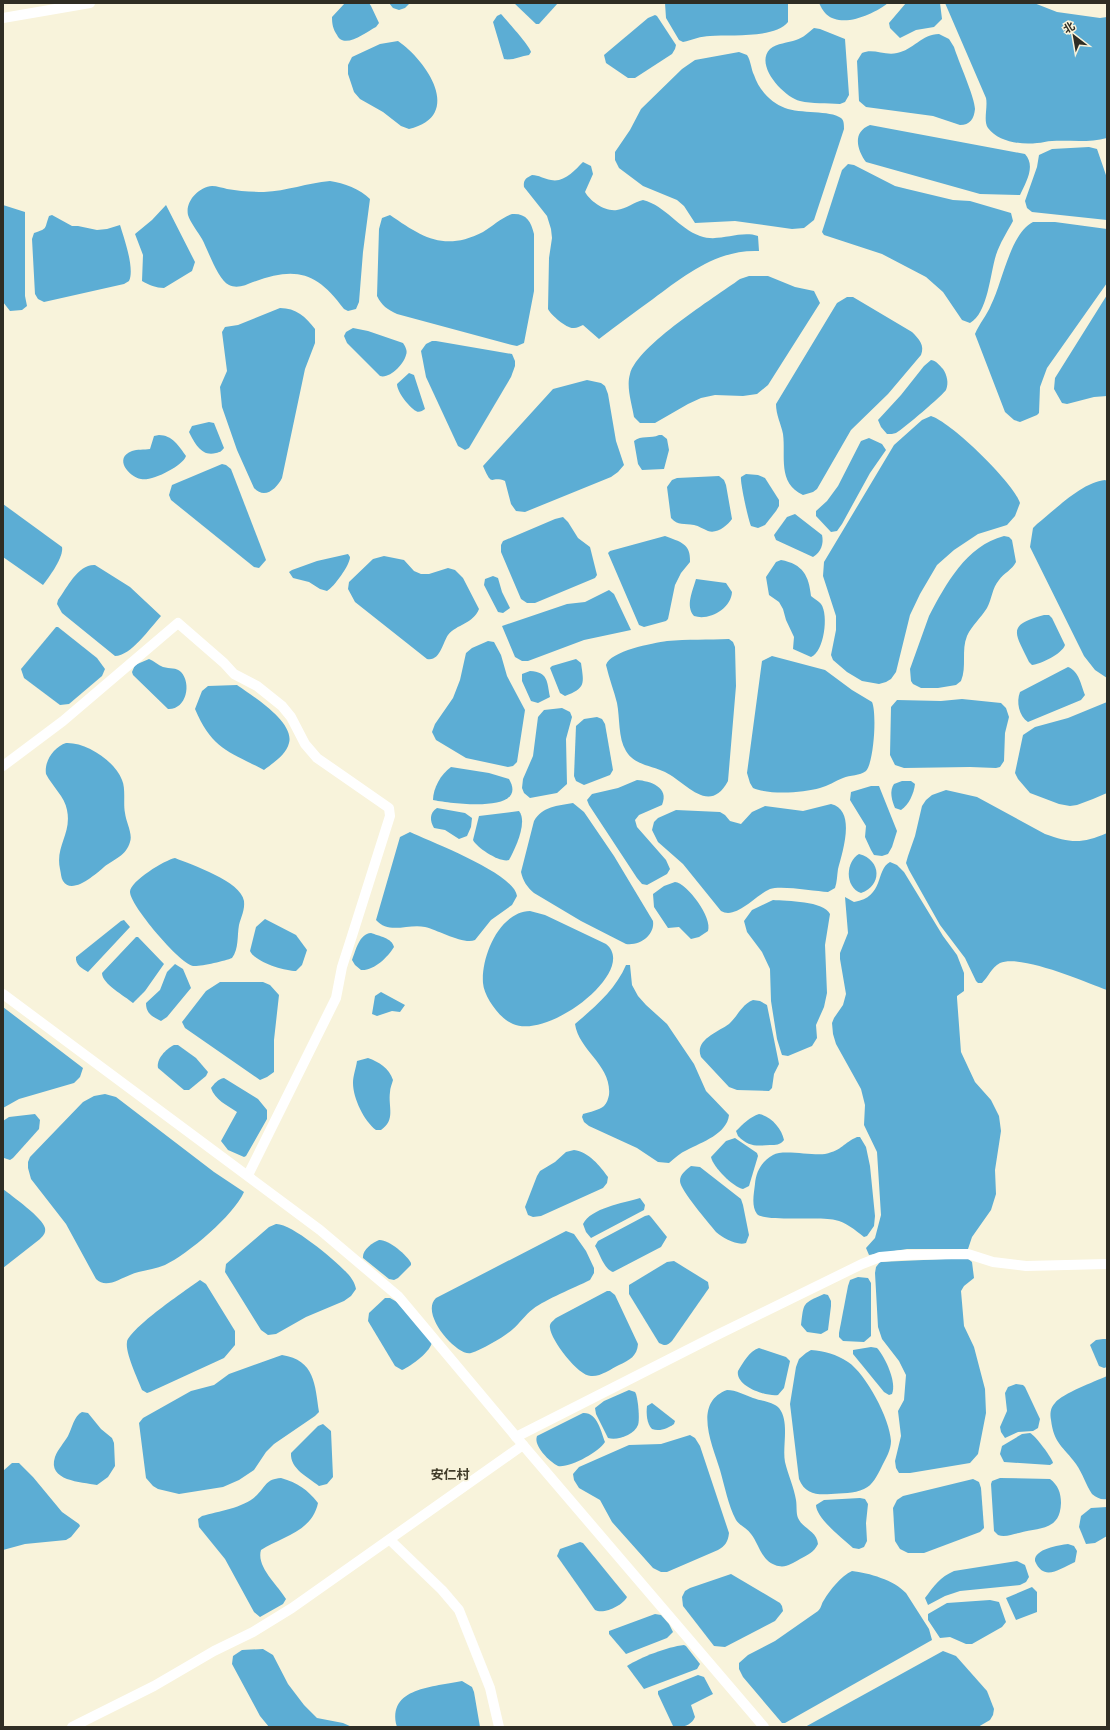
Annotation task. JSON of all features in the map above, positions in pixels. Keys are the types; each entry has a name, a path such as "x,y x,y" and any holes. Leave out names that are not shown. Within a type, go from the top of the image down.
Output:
{"street":[{"path":"3,18 90,3"},
{"path":"3,766 63,721 178,623 224,663 234,674 257,686 282,706 291,717 305,744 317,758 389,808 390,816 350,939 342,967 336,998 248,1175"},
{"path":"3,994 320,1230 398,1296 516,1437 764,1727"},
{"path":"516,1437 722,1332 862,1264 880,1257 902,1255 968,1254 993,1262 1026,1266 1107,1264"},
{"path":"72,1727 154,1686 214,1651 272,1621 390,1540 523,1445"},
{"path":"390,1540 442,1590 459,1610 490,1688 499,1727"}],"water":[{"path":"345,3 369,3 379,23 376,27 361,36 345,41 340,39 334,29 332,17"},
{"path":"389,3 410,3 405,8 399,10 393,8"},
{"path":"514,3 558,3 539,24 536,24"},
{"path":"665,3 788,3 788,22 782,27 773,31 763,33 751,35 707,36 683,42 679,40 666,18"},
{"path":"819,3 888,3 875,11 858,18 840,20 826,14"},
{"path":"906,3 940,3 942,19 934,27 916,30 900,38 890,28 889,23"},
{"path":"945,3 1034,3 1057,12 1100,18 1107,17 1107,138 1100,140 1018,143 998,137 992,133 986,122 986,98"},
{"path":"501,14 530,49 531,52 529,55 513,59 504,59 493,22 497,16"},
{"path":"655,15 676,45 672,54 635,78 628,78 606,63 604,55 648,18"},
{"path":"814,28 845,39 849,95 845,102 840,104 809,103 793,98 779,87 768,71 766,56 770,49 779,44 799,39"},
{"path":"939,34 949,39 954,47 969,88 975,109 974,116 969,123 960,125 933,116 866,107 859,101 857,61 862,53 870,51 893,54 908,49 922,39"},
{"path":"398,41 409,50 429,74 435,87 438,100 435,112 426,122 409,129 401,126 383,112 360,99 354,92 348,74 348,65 352,57 380,44"},
{"path":"739,52 747,55 756,81 762,91 775,103 791,110 830,114 841,118 843,121 844,129 814,220 804,228 792,229 735,221 695,223 684,206 677,200 643,186 619,168 615,160 615,152 630,130 641,109 682,69 695,60"},
{"path":"870,125 1025,154 1030,164 1029,174 1020,195 980,194 866,162 860,152 858,137 864,128"},
{"path":"1089,147 1097,149 1107,178 1107,220 1032,212 1027,208 1025,201 1037,167 1039,155 1052,149"},
{"path":"583,162 591,166 593,174 585,192 590,199 603,208 617,210 643,200 659,207 685,228 700,236 714,238 744,234 758,236 759,251 730,254 703,265 677,281 599,339 583,325 571,328 563,324 548,309 549,258 552,238 551,229 547,216 524,187 524,183 527,178 532,175 551,180 560,180 569,175"},
{"path":"848,164 854,165 895,186 953,200 970,201 1011,213 1013,221 996,255 985,302 976,318 970,323 962,320 943,292 926,277 882,254 824,235 822,232 842,170"},
{"path":"330,181 352,187 362,192 370,199 363,252 359,302 356,309 348,311 344,309 324,287 315,280 304,276 282,274 241,286 235,287 229,285 217,271 202,239 188,215 191,200 198,192 207,187 214,186 250,192 264,192"},
{"path":"3,205 25,212 25,296 27,306 22,310 10,311 3,302"},
{"path":"166,205 195,262 192,271 164,288 153,286 142,281 143,255 135,234 152,220"},
{"path":"512,214 524,216 531,225 534,234 534,291 524,343 517,346 512,345 397,314 385,307 377,296 379,229 382,218 390,215 423,235 445,241 457,241 483,232"},
{"path":"52,215 72,226 97,230 120,225 130,261 131,269 129,281 124,284 44,302 38,299 35,294 32,239 34,233 45,228 49,216"},
{"path":"1033,222 1055,222 1107,229 1107,283 1047,368 1040,387 1039,413 1020,422 1014,420 1005,412 975,334 991,305 1018,237 1025,228"},
{"path":"749,276 768,276 795,287 814,291 820,303 768,385 757,394 743,396 715,395 701,398 655,423 640,423 634,417 629,390 630,374 636,362 661,336 678,323 740,279"},
{"path":"1107,295 1107,396 1094,397 1067,404 1062,403 1054,389 1055,378"},
{"path":"847,297 853,297 912,332 921,342 922,351 921,355 888,394 851,430 817,489 803,495 789,484 786,476 784,468 783,434 776,404 837,303"},
{"path":"280,308 296,311 308,321 315,329 315,343 305,369 282,478 274,489 266,493 262,493 254,488 237,450 222,407 220,387 227,371 222,332 225,327 238,325"},
{"path":"353,328 368,331 403,343 407,352 405,359 392,373 380,376 347,343 344,336 346,332"},
{"path":"432,341 512,354 515,361 515,366 511,377 469,448 465,450 458,446 426,377 421,351 426,344"},
{"path":"931,360 938,363 944,371 947,382 946,390 931,405 900,430 895,433 887,434 881,427 878,420 901,395 924,366"},
{"path":"409,373 414,375 425,409 420,412 413,409 404,399 397,384"},
{"path":"587,380 601,383 605,386 608,394 616,441 624,465 611,477 525,512 516,511 511,504 505,481 490,479 483,466 553,389"},
{"path":"931,416 952,429 981,454 1006,482 1020,503 1015,516 1007,525 978,534 954,550 937,565 910,615 896,672 891,679 879,684 862,681 847,672 833,660 831,655 836,630 836,616 823,576 824,562 894,445 922,420"},
{"path":"209,422 214,423 224,448 219,452 211,454 203,451 196,445 189,432 192,426"},
{"path":"159,435 168,437 178,445 186,456 184,460 159,476 146,479 136,478 125,467 123,462 126,454 136,450 150,449 154,436"},
{"path":"662,435 667,439 669,450 664,469 642,470 638,464 634,441 640,438"},
{"path":"869,438 882,444 886,450 870,473 842,524 837,531 831,532 816,516 816,511 827,501 838,486 861,441"},
{"path":"222,464 231,469 266,560 259,568 254,567 171,500 169,495 172,485"},
{"path":"746,474 758,475 765,478 779,500 779,506 776,511 765,525 758,528 751,526 746,509 741,477"},
{"path":"719,476 724,480 726,485 732,519 722,529 711,532 696,525 679,523 671,518 667,487 672,480 677,478"},
{"path":"1107,481 1107,678 1095,670 1084,656 1030,547 1033,528 1037,524 1078,491 1096,482"},
{"path":"3,504 62,547 61,556 43,585 3,557"},
{"path":"795,514 822,535 823,542 821,548 813,557 776,540 774,535 787,517"},
{"path":"563,517 578,538 590,547 597,575 595,578 535,603 527,603 521,599 501,552 501,545 503,541"},
{"path":"665,536 684,544 689,551 690,562 681,573 675,585 668,619 666,621 644,627 639,625 608,553 610,551"},
{"path":"1004,536 1009,537 1012,540 1016,562 997,583 987,608 971,628 967,636 964,647 964,670 961,681 956,685 938,688 921,688 913,684 911,681 910,669 929,616 950,579 968,557 979,548"},
{"path":"348,554 350,557 345,570 334,585 327,591 320,589 309,582 293,578 289,572 317,561"},
{"path":"384,556 404,560 414,571 421,574 429,574 448,568 455,570 463,578 479,609 473,618 456,628 448,635 435,658 427,659 355,602 348,589 349,582 373,559"},
{"path":"781,560 795,564 804,572 809,582 811,596 820,603 823,609 825,624 822,641 815,654 811,657 793,649 794,637 786,620 783,609 779,602 769,595 766,577 776,562"},
{"path":"95,565 130,587 161,616 134,647 121,655 115,656 62,613 57,604 69,583 78,572 83,568"},
{"path":"493,576 498,578 502,592 510,608 503,613 498,612 484,585 485,579"},
{"path":"696,579 726,583 732,592 728,604 712,615 706,617 694,616 691,612 690,603"},
{"path":"609,590 614,594 631,630 584,640 528,661 522,661 515,657 502,626 567,604 585,602"},
{"path":"1044,615 1049,615 1052,618 1065,645 1060,652 1051,658 1041,663 1032,665 1020,644 1017,631 1024,622"},
{"path":"56,627 58,627 97,658 105,669 102,676 69,704 60,705 24,678 21,669"},
{"path":"729,639 733,642 735,647 736,686 728,781 721,791 713,796 705,796 697,793 665,772 639,762 629,756 623,746 617,703 606,665 609,660 615,656 633,648 675,640"},
{"path":"488,641 494,642 501,655 507,676 525,710 517,762 513,766 508,767 466,758 436,740 432,732 435,724 453,698 460,680 466,653 472,648"},
{"path":"772,656 825,670 852,690 872,702 874,708 874,737 871,758 866,771 813,790 768,792 753,788 747,773 762,661"},
{"path":"149,659 163,667 177,669 184,677 186,683 185,695 183,701 174,708 168,709 133,675 132,672 135,665"},
{"path":"576,659 581,663 583,681 580,688 565,696 560,693 550,668 552,666"},
{"path":"1068,667 1077,675 1085,695 1081,700 1028,722 1020,713 1018,700 1020,692"},
{"path":"530,671 540,673 546,678 547,682 550,697 538,703 531,701 522,681 522,674"},
{"path":"237,685 261,702 279,718 289,735 289,743 285,751 264,770 231,753 215,741 201,722 195,709 202,691 208,686"},
{"path":"962,699 1001,703 1006,708 1009,717 1005,733 1004,761 1000,767 904,768 895,765 890,755 891,707 897,700 941,701"},
{"path":"1107,702 1107,793 1077,805 1070,806 1059,804 1030,793 1015,773 1023,735 1035,727 1068,718"},
{"path":"562,708 570,712 572,717 566,739 567,784 557,793 530,798 524,793 522,788 523,779 533,756 538,717 544,710"},
{"path":"597,717 602,719 605,724 613,770 610,775 584,785 576,781 574,776 576,726 584,719"},
{"path":"66,743 91,749 113,766 118,773 123,784 125,813 131,835 128,847 123,854 84,882 72,886 67,885 62,880 59,861 68,818 66,805 46,774 48,760 51,755 54,751"},
{"path":"451,767 489,773 509,779 512,790 508,798 498,802 484,804 454,803 433,800 434,791 438,782 444,773"},
{"path":"637,780 648,782 657,786 661,789 664,799 662,805 639,815 635,820 637,827 666,860 670,869 667,874 647,885 642,884 637,878 587,800 592,794 618,788"},
{"path":"902,781 911,781 915,784 911,798 901,810 895,808 891,793 894,784"},
{"path":"871,786 879,786 897,831 888,854 882,856 874,855 871,850 865,837 866,826 850,800 851,792"},
{"path":"946,790 977,797 1045,834 1069,841 1083,841 1107,833 1107,990 1037,965 1010,961 997,965 982,983 978,983 976,981 965,958 940,925 906,863 915,836 922,806 932,795"},
{"path":"573,803 584,812 614,856 653,921 652,931 641,941 626,944 581,921 534,893 524,881 521,872 534,821 542,812 546,810 556,806"},
{"path":"831,804 839,808 844,814 846,823 846,833 835,888 828,892 789,888 770,889 739,910 727,913 721,911 683,864 658,842 652,830 654,822 658,818 676,810 720,812 730,821 741,824 752,812 765,806 803,811"},
{"path":"437,808 465,813 472,818 471,827 467,836 459,839 445,830 434,828 431,815"},
{"path":"519,811 522,822 520,836 509,860 500,859 489,854 475,843 473,840 479,816"},
{"path":"410,832 487,868 512,887 517,896 512,905 491,920 475,940 470,941 458,939 419,926 387,927 376,920 400,837"},
{"path":"859,854 867,857 872,862 876,873 876,879 873,885 868,890 861,893 856,890 849,880 849,868 851,862"},
{"path":"175,858 204,869 225,880 241,894 244,901 244,907 239,925 237,947 232,958 212,964 196,966 186,962 177,955 156,933 132,899 130,892 136,882 156,867"},
{"path":"890,862 897,865 904,872 943,936 957,955 964,973 964,991 957,996 961,1052 975,1082 991,1100 999,1116 1001,1131 995,1170 996,1194 991,1210 972,1237 968,1249 907,1249 869,1255 866,1248 875,1238 881,1215 877,1152 864,1125 865,1105 861,1089 836,1044 832,1023 843,1005 846,994 840,959 840,953 848,933 845,897 854,902 871,895 878,883 882,871"},
{"path":"675,882 686,888 698,902 707,918 709,925 708,931 699,937 691,939 679,927 668,928 654,907 653,894 664,886"},
{"path":"773,900 796,901 813,904 821,906 830,914 825,945 827,993 824,1007 816,1025 817,1038 812,1046 788,1056 782,1055 777,1039 771,1001 770,969 762,952 747,932 744,921 752,910"},
{"path":"530,911 545,915 606,944 613,956 610,970 601,985 585,1000 567,1013 547,1022 529,1026 513,1024 498,1013 486,995 483,983 483,972 489,949 501,927 509,919 519,913"},
{"path":"265,919 296,935 307,950 302,965 296,971 270,965 258,959 250,951 256,927"},
{"path":"124,920 130,927 88,972 80,966 76,960 76,957"},
{"path":"371,933 388,939 394,947 376,966 366,970 361,970 352,960 361,939 367,934"},
{"path":"136,937 138,937 164,964 145,991 133,1003 114,990 103,977 102,973"},
{"path":"175,964 183,969 191,988 167,1017 161,1021 147,1010 146,1003 160,990 167,972"},
{"path":"626,965 630,965 632,985 638,996 667,1024 694,1064 706,1091 729,1115 724,1127 713,1137 682,1153 669,1163 658,1162 637,1148 589,1126 584,1122 582,1117 583,1114 597,1110 605,1105 609,1095 609,1084 601,1066 582,1042 575,1024 597,1005 610,990 622,974"},
{"path":"220,982 263,982 270,985 279,995 274,1040 274,1072 267,1077 260,1080 185,1028 182,1022 206,991"},
{"path":"381,992 405,1005 400,1012 392,1011 377,1016 372,1014 375,996"},
{"path":"753,1000 760,1001 767,1005 779,1064 774,1074 772,1088 769,1091 737,1090 729,1087 701,1057 700,1051 704,1041 713,1033 729,1024 745,1005"},
{"path":"3,1007 83,1068 80,1077 74,1083 19,1099 3,1108"},
{"path":"174,1045 178,1045 196,1058 208,1072 206,1076 189,1090 184,1090 158,1068 162,1055"},
{"path":"368,1058 383,1066 389,1072 393,1080 390,1090 390,1118 386,1126 381,1130 376,1130 367,1121 360,1109 353,1089 353,1080 357,1061"},
{"path":"224,1078 258,1099 267,1110 267,1119 244,1157 228,1150 221,1141 237,1112 218,1099 211,1088 215,1083"},
{"path":"105,1094 116,1097 214,1172 244,1192 231,1212 221,1222 175,1260 161,1267 134,1273 117,1281 108,1283 100,1282 96,1279 66,1224 31,1179 28,1168 30,1157 83,1102 94,1096"},
{"path":"35,1114 40,1120 39,1129 13,1158 10,1160 4,1158 3,1121 9,1117"},
{"path":"759,1114 768,1117 778,1127 784,1140 781,1143 761,1146 753,1145 742,1140 738,1136 736,1131 744,1123"},
{"path":"857,1137 860,1137 866,1147 870,1166 875,1216 874,1226 867,1236 864,1237 847,1224 835,1220 817,1218 770,1218 757,1214 753,1203 756,1179 760,1167 769,1157 778,1153 825,1154 836,1150"},
{"path":"735,1138 757,1153 758,1156 749,1186 743,1189 734,1185 724,1176 715,1166 711,1157 726,1141"},
{"path":"574,1150 585,1154 598,1164 608,1177 607,1183 603,1188 541,1216 533,1217 528,1215 525,1207 540,1171 555,1162 566,1152"},
{"path":"691,1166 700,1167 741,1199 749,1235 746,1243 742,1244 734,1242 726,1239 716,1232 685,1192 681,1185 680,1179 682,1174"},
{"path":"3,1189 33,1213 43,1224 45,1230 40,1239 3,1268"},
{"path":"640,1198 645,1205 644,1210 591,1238 586,1232 583,1224 587,1218 593,1214 608,1207"},
{"path":"649,1215 667,1237 661,1247 613,1272 607,1268 595,1246 598,1241"},
{"path":"276,1224 292,1229 313,1243 341,1267 354,1282 356,1289 351,1296 344,1301 306,1317 276,1334 268,1335 261,1330 225,1272 226,1264 269,1227"},
{"path":"566,1231 574,1234 586,1251 594,1268 594,1273 590,1280 539,1305 530,1311 516,1327 509,1332 471,1353 465,1352 458,1348 442,1333 432,1314 432,1305 436,1298"},
{"path":"379,1240 383,1240 397,1248 411,1263 411,1265 398,1278 394,1280 389,1279 363,1258 364,1252"},
{"path":"967,1258 972,1262 974,1278 964,1286 961,1291 964,1326 974,1347 985,1389 986,1413 978,1454 970,1463 910,1473 899,1473 896,1468 895,1461 901,1436 898,1411 904,1400 906,1375 899,1361 882,1339 878,1327 876,1267 880,1262"},
{"path":"674,1261 708,1282 709,1288 672,1341 667,1345 664,1345 659,1343 629,1294 629,1285 667,1262"},
{"path":"858,1277 868,1278 871,1283 871,1336 864,1342 843,1341 839,1337 839,1333 848,1286 850,1280"},
{"path":"200,1280 206,1284 235,1331 235,1345 224,1358 147,1393 142,1390 132,1366 128,1353 127,1342 130,1336 148,1319"},
{"path":"607,1291 610,1291 615,1295 638,1344 636,1352 632,1357 602,1374 591,1376 579,1370 566,1356 555,1341 550,1325 556,1318"},
{"path":"824,1294 828,1295 831,1301 828,1330 821,1334 807,1332 801,1325 805,1305"},
{"path":"385,1298 390,1298 397,1302 432,1341 425,1354 402,1370 395,1366 368,1321 369,1313"},
{"path":"1107,1339 1107,1367 1104,1368 1099,1366 1090,1345 1096,1340"},
{"path":"871,1347 877,1348 887,1363 893,1383 892,1394 889,1395 884,1392 853,1354 853,1350"},
{"path":"759,1348 786,1357 790,1361 784,1388 778,1395 766,1394 752,1389 746,1386 738,1376 738,1371 747,1358 752,1352"},
{"path":"811,1350 835,1355 844,1359 855,1368 876,1398 890,1432 891,1444 885,1460 870,1485 860,1491 852,1493 816,1494 804,1488 799,1479 790,1404 796,1367 799,1359"},
{"path":"282,1355 301,1362 307,1368 314,1383 319,1412 274,1444 266,1452 254,1470 239,1480 223,1487 179,1494 158,1489 153,1486 146,1478 139,1423 143,1418 191,1391 214,1385 229,1374"},
{"path":"1107,1376 1107,1499 1103,1499 1097,1498 1092,1494 1076,1464 1057,1440 1052,1428 1051,1409 1059,1399 1065,1395"},
{"path":"1016,1384 1023,1385 1025,1387 1040,1419 1038,1428 1033,1431 1018,1432 1005,1438 1000,1427 1007,1411 1005,1393 1008,1387"},
{"path":"629,1390 635,1392 636,1394 639,1413 638,1425 633,1432 625,1436 616,1439 608,1438 596,1414 595,1408 604,1401"},
{"path":"727,1390 774,1404 779,1408 782,1414 785,1427 784,1456 795,1495 797,1516 800,1522 813,1533 818,1544 815,1549 806,1556 788,1565 775,1565 770,1563 763,1556 748,1530 736,1520 731,1508 710,1438 708,1426 710,1405 716,1396"},
{"path":"652,1403 675,1421 674,1424 661,1430 652,1429 648,1422 647,1406"},
{"path":"82,1412 88,1413 101,1429 112,1438 114,1443 115,1466 108,1477 97,1485 67,1479 56,1471 54,1465 56,1454 68,1436 75,1419"},
{"path":"583,1413 592,1416 595,1419 605,1442 591,1455 577,1462 558,1466 540,1449 536,1440 537,1436"},
{"path":"323,1424 331,1431 333,1477 327,1484 319,1486 300,1472 293,1464 291,1453 318,1426"},
{"path":"1030,1433 1036,1438 1050,1456 1053,1463 1050,1465 1004,1462 1000,1454 1002,1446 1022,1434"},
{"path":"690,1435 695,1438 700,1446 729,1536 723,1547 718,1550 667,1572 661,1572 653,1568 612,1522 600,1500 579,1488 574,1480 573,1474 579,1467 629,1445 661,1444"},
{"path":"12,1463 19,1463 33,1477 62,1512 79,1524 80,1526 71,1537 66,1540 25,1544 3,1550 3,1471"},
{"path":"281,1478 302,1487 318,1503 315,1513 303,1527 261,1550 260,1556 265,1569 286,1599 283,1604 260,1617 254,1612 225,1559 199,1527 198,1519 202,1516 245,1503 257,1495 269,1481"},
{"path":"1000,1478 1050,1479 1053,1481 1057,1487 1061,1503 1060,1512 1057,1519 1048,1526 1041,1528 1006,1536 998,1535 994,1531 991,1484 992,1481"},
{"path":"973,1479 979,1482 981,1488 984,1528 980,1532 924,1553 908,1553 900,1549 895,1541 893,1508 897,1500 903,1496"},
{"path":"865,1499 868,1504 866,1523 867,1541 864,1547 859,1549 853,1548 825,1522 820,1516 816,1505 824,1500"},
{"path":"1107,1507 1107,1536 1095,1543 1086,1544 1079,1527 1081,1516 1091,1508"},
{"path":"580,1542 583,1543 627,1597 622,1603 608,1610 595,1610 557,1556 560,1549"},
{"path":"1068,1544 1074,1546 1077,1551 1075,1562 1058,1570 1047,1572 1043,1571 1035,1561 1038,1553 1048,1548"},
{"path":"1017,1561 1025,1565 1029,1577 1026,1582 1020,1585 960,1591 945,1596 928,1605 925,1598 938,1582 949,1573"},
{"path":"852,1571 866,1573 881,1578 901,1588 906,1593 929,1629 932,1640 785,1723 782,1723 743,1677 739,1669 739,1663 748,1655 775,1641 818,1611 823,1601 833,1588 844,1576"},
{"path":"731,1574 780,1603 783,1611 775,1621 725,1647 714,1646 683,1606 682,1597 685,1591 690,1588"},
{"path":"1032,1587 1037,1592 1037,1612 1016,1620 1006,1598"},
{"path":"990,1600 999,1602 1006,1622 1002,1627 972,1644 966,1644 950,1637 940,1638 928,1620 928,1614 947,1603"},
{"path":"655,1614 661,1615 669,1624 673,1632 667,1638 626,1654 609,1634 609,1631"},
{"path":"684,1645 700,1664 697,1669 644,1689 627,1666 654,1653"},
{"path":"263,1649 273,1655 288,1684 304,1705 317,1718 343,1723 352,1727 269,1727 260,1716 232,1664 233,1656 242,1650"},
{"path":"943,1651 956,1656 987,1691 994,1709 990,1720 978,1727 805,1727"},
{"path":"698,1675 704,1677 713,1694 691,1705 695,1717 689,1724 680,1727 673,1726 658,1691"},
{"path":"462,1681 472,1687 474,1692 480,1727 397,1727 396,1714 399,1704 406,1696 415,1691"}],"district":[{"name":"安仁村","path":"450,1474"}]}
